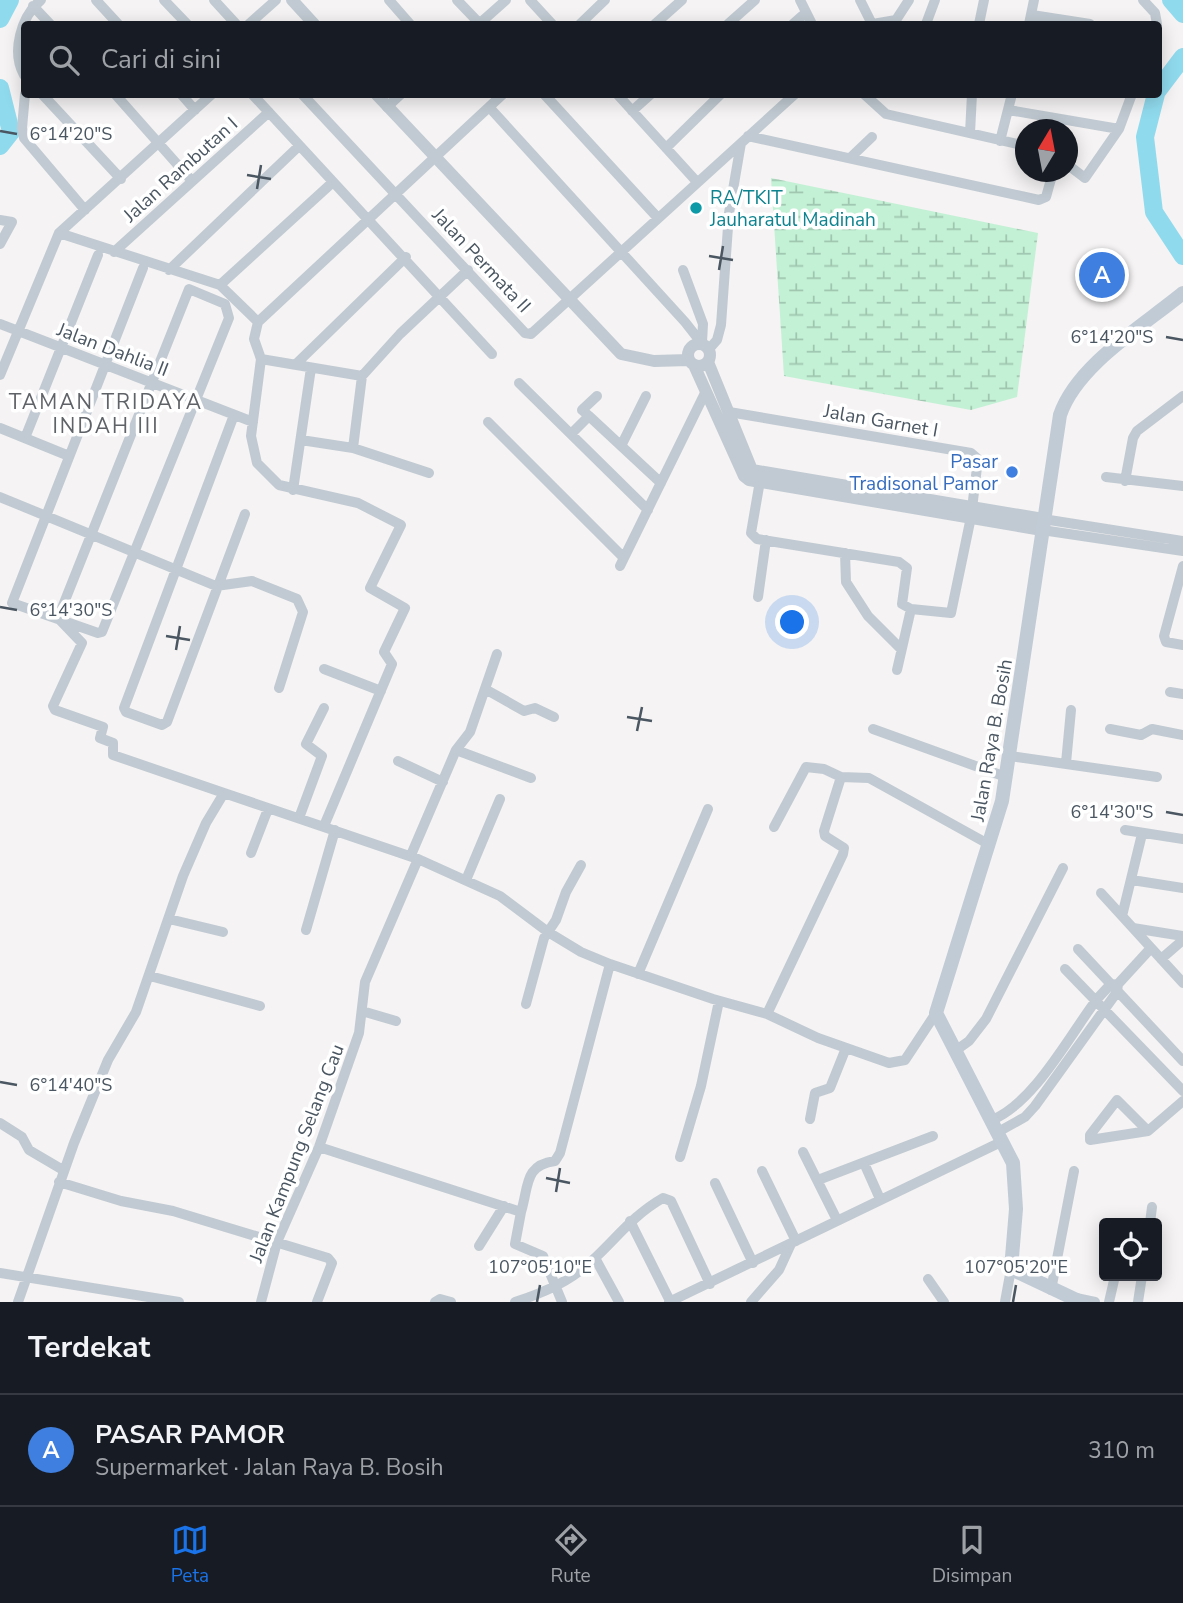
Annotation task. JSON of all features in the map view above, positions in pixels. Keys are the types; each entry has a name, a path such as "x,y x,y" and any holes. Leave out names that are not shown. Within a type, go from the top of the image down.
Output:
{"main road":[{"name":"Jalan Raya B. Bosih","path":"936,1013 972,892 990,845 1006,777 1060,415 1065,400 1082,377 1183,294"},
{"path":"936,1013 1013,1163 1016,1182 1011,1269 1051,1290 1078,1300"}],"street":[{"path":"96,0 115,21"},
{"path":"164,0 184,21"},
{"path":"214,0 233,21"},
{"path":"252,21 276,0"},
{"path":"292,0 311,21"},
{"path":"302,0 320,21"},
{"path":"389,0 407,21"},
{"path":"457,0 477,21"},
{"path":"483,21 506,0"},
{"path":"530,0 549,21"},
{"path":"583,21 606,0"},
{"path":"658,21 682,0"},
{"path":"731,21 755,0"},
{"path":"800,0 810,21"},
{"path":"860,0 871,21"},
{"path":"899,21 909,0"},
{"path":"927,21 935,0"},
{"path":"980,21 984,0"},
{"path":"1030,20 1034,0"},
{"path":"1143,0 1156,19"},
{"path":"26,21 37,3 48,21"},
{"path":"796,21 802,16"},
{"path":"21,36 21,69"},
{"path":"25,98 22,128 24,138 85,210"},
{"path":"46,98 121,179"},
{"path":"119,98 192,181"},
{"path":"184,98 195,110"},
{"path":"0,375 59,233 208,98"},
{"path":"256,98 406,257 492,354"},
{"name":"Jalan Permata II","path":"306,98 525,333 536,333 620,251 791,98"},
{"path":"306,930 330,828 392,664 384,652 405,608 370,588 401,525 358,503 279,485 257,463 251,436 261,359 254,339 258,322 499,98"},
{"path":"548,98 657,217"},
{"path":"621,98 697,182"},
{"path":"632,111 647,98"},
{"path":"666,148 716,98"},
{"path":"868,98 886,114 1015,144"},
{"path":"970,133 972,98"},
{"path":"1000,141 1011,98"},
{"path":"1078,173 1085,178 1119,129 1131,98"},
{"path":"392,99 437,155 625,348 656,355 699,354 717,340 721,325 729,214 745,139 850,158 1039,200 1046,197 1050,182"},
{"path":"489,107 620,251 699,354 729,412 752,470 761,478"},
{"path":"1009,110 1119,129"},
{"name":"Jalan Rambutan I","path":"114,251 269,112"},
{"path":"850,158 872,137"},
{"path":"169,270 299,145"},
{"path":"220,285 333,182"},
{"path":"0,242 6,221"},
{"path":"59,233 220,285 258,322"},
{"path":"25,438 98,254"},
{"path":"295,365 406,257"},
{"path":"12,603 143,268"},
{"path":"353,448 362,376 440,294 468,270"},
{"path":"683,270 703,324 699,354 706,391 744,476 1043,524 1183,551"},
{"path":"0,598 101,633 230,313 225,304 189,289 58,618"},
{"name":"Jalan Dahlia II","path":"0,324 253,422"},
{"path":"261,359 362,376"},
{"path":"293,490 311,368"},
{"path":"519,383 648,510"},
{"path":"488,422 622,562 706,391"},
{"path":"597,396 582,410 661,483"},
{"path":"621,446 646,396"},
{"path":"1125,481 1133,438 1137,431 1183,396"},
{"name":"Jalan Garnet I","path":"729,412 971,453 979,464 951,613 911,609"},
{"path":"234,415 124,710 162,725 167,722 245,514"},
{"path":"572,433 589,415"},
{"path":"0,428 69,456"},
{"path":"301,440 353,448 429,473"},
{"path":"1106,477 1183,486"},
{"path":"761,478 751,533 766,541 904,564 907,568 901,600 911,609 897,670"},
{"path":"0,497 216,586 252,581 278,589 301,603 303,612 279,688"},
{"path":"1043,524 1183,541"},
{"path":"758,597 766,541"},
{"path":"845,554 846,582 868,616 901,649"},
{"path":"1183,566 1179,601 1164,639 1183,645"},
{"path":"58,618 82,643 53,702 55,710 103,727 100,738 113,743 113,755 414,857 500,896 580,952 719,1001 767,1014 846,1048 889,1063 905,1060 936,1013"},
{"name":"Jalan Kampung Selang Cau","path":"261,1302 277,1242 319,1147 359,1033 365,982 456,750 470,732 497,653"},
{"path":"324,669 381,691"},
{"path":"485,689 524,711 535,708 554,717"},
{"path":"1170,692 1183,694"},
{"path":"299,818 322,756 306,744 306,738 324,708"},
{"path":"1066,763 1071,710"},
{"path":"873,729 1006,777"},
{"path":"1110,729 1141,735 1152,729 1183,734"},
{"path":"456,750 531,778"},
{"path":"1010,756 1157,777"},
{"path":"398,761 443,782"},
{"path":"774,827 806,767 824,768 841,777 869,778 990,845"},
{"path":"767,1014 843,854 844,848 825,836 824,831 841,777"},
{"path":"18,1302 23,1279 100,1077 136,1012 192,855 224,793"},
{"path":"467,880 500,799"},
{"path":"251,853 268,809"},
{"path":"638,974 708,809"},
{"path":"1125,830 1142,834 1182,836"},
{"path":"1122,916 1142,834"},
{"path":"526,1004 548,932 581,865"},
{"path":"955,1051 970,1041 986,1019 1063,868"},
{"path":"1132,880 1183,888"},
{"path":"1101,893 1183,983"},
{"path":"169,919 223,932"},
{"path":"1133,928 1183,938"},
{"path":"1161,959 1183,938"},
{"path":"630,1220 670,1302 880,1199 1025,1117 1100,1003 1151,948"},
{"path":"1078,949 1183,1061"},
{"path":"562,1302 543,1256 515,1244 533,1169 537,1164 558,1158 610,964"},
{"path":"1065,969 1183,1091"},
{"path":"150,976 260,1006"},
{"path":"680,1157 701,1086 719,1001"},
{"path":"362,1011 396,1021"},
{"path":"810,1119 815,1093 830,1088 846,1048"},
{"path":"1148,1131 1117,1100 1090,1135 1090,1140 1094,1142 1148,1131 1183,1101"},
{"path":"0,1123 22,1137 29,1150 63,1170"},
{"path":"818,1180 933,1136"},
{"path":"319,1147 521,1212"},
{"path":"803,1152 837,1220"},
{"path":"863,1163 880,1199"},
{"path":"762,1171 794,1243"},
{"path":"1051,1290 1074,1171"},
{"path":"59,1182 121,1201 173,1211 331,1261 317,1302"},
{"path":"715,1183 753,1263"},
{"path":"515,1302 555,1289 595,1258 630,1220 663,1198 671,1201 710,1284"},
{"path":"480,1246 504,1206"},
{"path":"1151,1218 1152,1207"},
{"path":"751,1302 779,1270 794,1243"},
{"path":"595,1258 619,1302"},
{"path":"1005,1302 1011,1269"},
{"path":"0,1273 23,1279 179,1302"},
{"path":"928,1279 944,1302"},
{"path":"1109,1302 1114,1281"},
{"path":"1138,1302 1141,1281"},
{"path":"435,1302 440,1299 451,1302"},
{"path":"1078,1300 1095,1302"}],"green space":[{"path":"771,178 1038,233 1017,397 971,410 784,376"}],"waterway":[{"path":"0,19 10,0"},
{"path":"1171,0 1183,14"},
{"path":"1162,85 1183,57"},
{"path":"0,88 11,132 0,146"},
{"path":"1155,98 1145,137 1154,212 1183,256"}],"place":[{"name":"RA/TKIT Jauharatul Madinah","path":"696,208"},
{"name":"PASAR PAMOR","path":"1102,275"},
{"name":"Pasar Tradisonal Pamor","path":"1012,472"}],"district":[{"name":"TAMAN TRIDAYA INDAH III","path":"106,414"}]}
